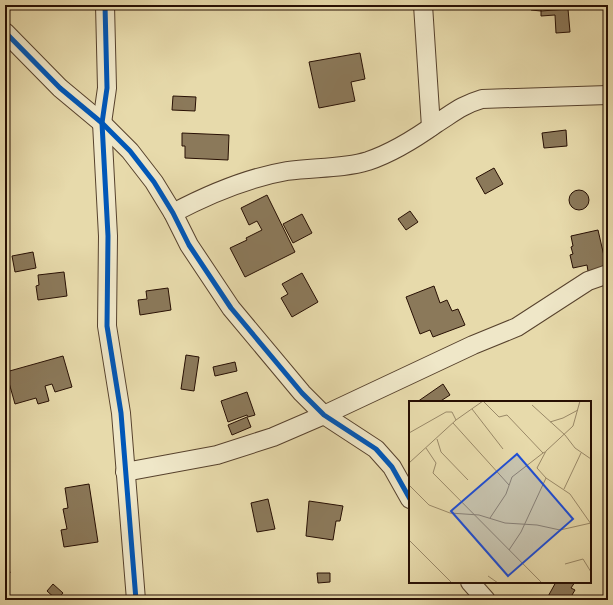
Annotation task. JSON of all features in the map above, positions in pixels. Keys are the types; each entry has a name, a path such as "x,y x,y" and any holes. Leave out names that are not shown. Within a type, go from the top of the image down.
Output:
{"street":[{"path":"106,5 107,88 102,123 108,236 107,326 121,412 136,600"},
{"path":"423,5 431,127"},
{"path":"5,32 60,88 102,123 135,157 154,182 173,213 189,245 232,308 302,392 324,415 376,449 392,467 409,497"},
{"path":"173,213 206,195 259,178 286,171 348,166 369,160 396,148 467,103 482,99 608,96"},
{"path":"125,472 217,455 273,437 517,327 588,281 608,274"},
{"path":"471,583 486,600"}],"building":[{"path":"287,5 301,5 300,9 287,8"},
{"path":"531,5 542,5 541,11 531,10"},
{"path":"568,9 570,32 556,33 555,15 541,16 541,11"},
{"path":"360,53 365,79 351,82 355,101 319,108 309,62"},
{"path":"173,96 196,97 195,111 172,110"},
{"path":"566,130 567,146 544,148 542,133"},
{"path":"182,133 229,135 228,160 185,158 185,146 182,146"},
{"path":"494,168 503,184 485,194 476,178"},
{"path":"579,190 586,193 589,200 586,207 579,210 572,207 569,200 572,193"},
{"path":"267,195 295,252 245,277 230,248 247,240 246,238 262,230 257,221 249,225 241,208"},
{"path":"410,211 418,222 406,230 398,219"},
{"path":"302,214 312,233 293,243 283,224"},
{"path":"598,230 604,256 607,255 608,267 588,271 587,265 573,268 570,255 573,254 571,247 573,246 571,236"},
{"path":"33,252 36,268 15,272 12,256"},
{"path":"64,272 67,296 38,300 36,286 39,285 38,275"},
{"path":"302,273 318,302 292,317 281,298 288,294 282,284"},
{"path":"434,286 440,303 447,300 452,311 458,309 465,325 433,337 430,330 420,334 406,297"},
{"path":"168,288 171,310 140,315 138,300 147,299 146,291"},
{"path":"186,355 199,357 194,391 181,389"},
{"path":"63,356 72,387 55,392 52,384 45,386 49,401 38,404 36,398 15,404 6,372"},
{"path":"235,362 237,371 215,376 213,367"},
{"path":"443,384 450,395 441,401 418,401"},
{"path":"247,392 255,415 248,417 247,415 228,422 221,401"},
{"path":"247,417 251,427 232,435 228,425"},
{"path":"89,484 98,542 64,547 61,530 67,529 63,509 68,508 65,488"},
{"path":"268,499 275,529 257,532 251,503"},
{"path":"309,501 343,506 340,521 336,521 333,540 306,536"},
{"path":"8,565 10,573 5,574 5,566"},
{"path":"317,573 330,573 330,582 318,583"},
{"path":"555,583 574,583 571,588 575,590 569,600 546,600"},
{"path":"53,584 63,593 57,600 47,591"},
{"path":"303,596 308,597 312,600 297,600"}],"cycle path":[{"path":"105,5 107,88 102,123 108,236 107,326 121,413 136,600"},
{"path":"5,32 60,88 102,123 130,151 154,182 173,213 189,245 231,308 302,393 324,415 376,449 392,467 409,497"}]}
